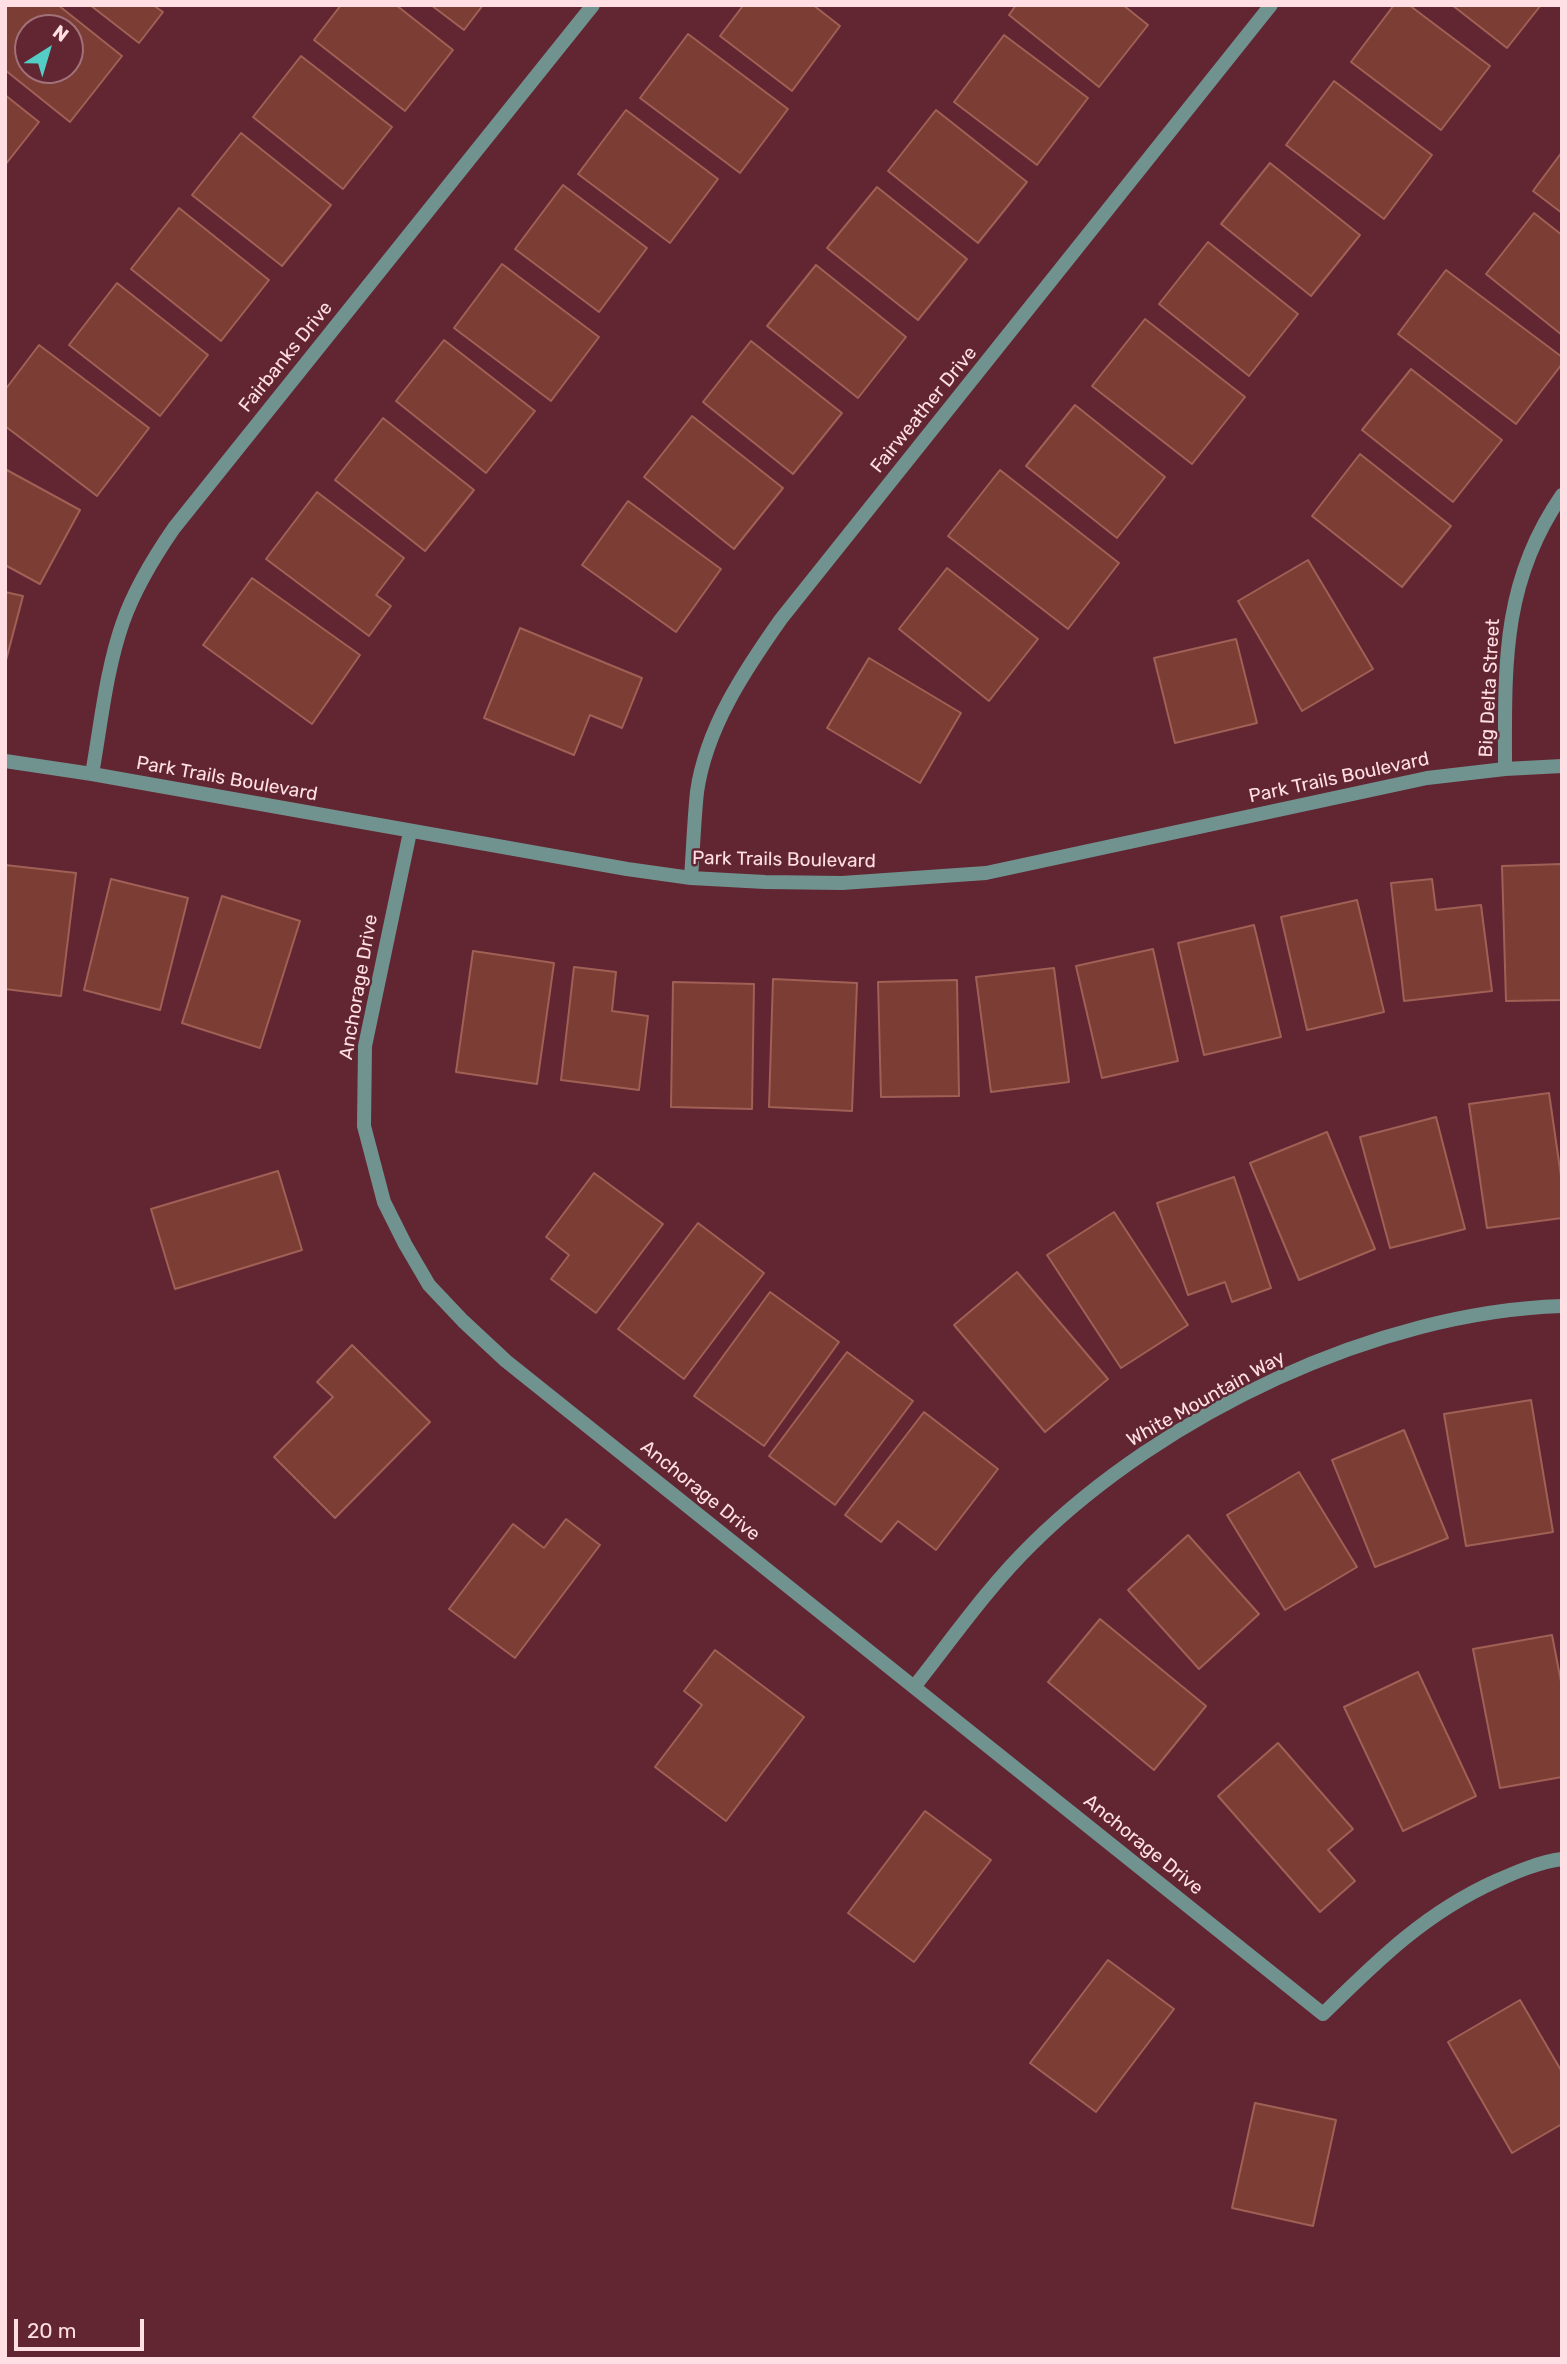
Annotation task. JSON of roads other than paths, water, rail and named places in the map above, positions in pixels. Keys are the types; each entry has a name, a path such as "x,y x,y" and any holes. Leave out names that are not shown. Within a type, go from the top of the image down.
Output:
{"street":[{"name":"Fairbanks Drive","path":"93,774 114,652 123,620 155,555 593,5"},
{"name":"Fairweather Drive","path":"691,878 697,790 706,755 736,688 758,652 781,619 1271,5"},
{"name":"Big Delta Street","path":"1505,769 1507,655 1517,588 1542,527 1562,495"},
{"name":"Park Trails Boulevard","path":"5,761 691,878 842,883 986,873 1427,778 1562,766"},
{"name":"Anchorage Drive","path":"410,832 365,1046 364,1126 384,1202 429,1284 463,1321 506,1361 1323,2014 1391,1948 1446,1908 1480,1888 1516,1872 1562,1859"},
{"name":"White Mountain Way","path":"914,1687 999,1579 1032,1544 1080,1501 1157,1444 1273,1381 1325,1357 1377,1338 1477,1315 1562,1306"}]}
